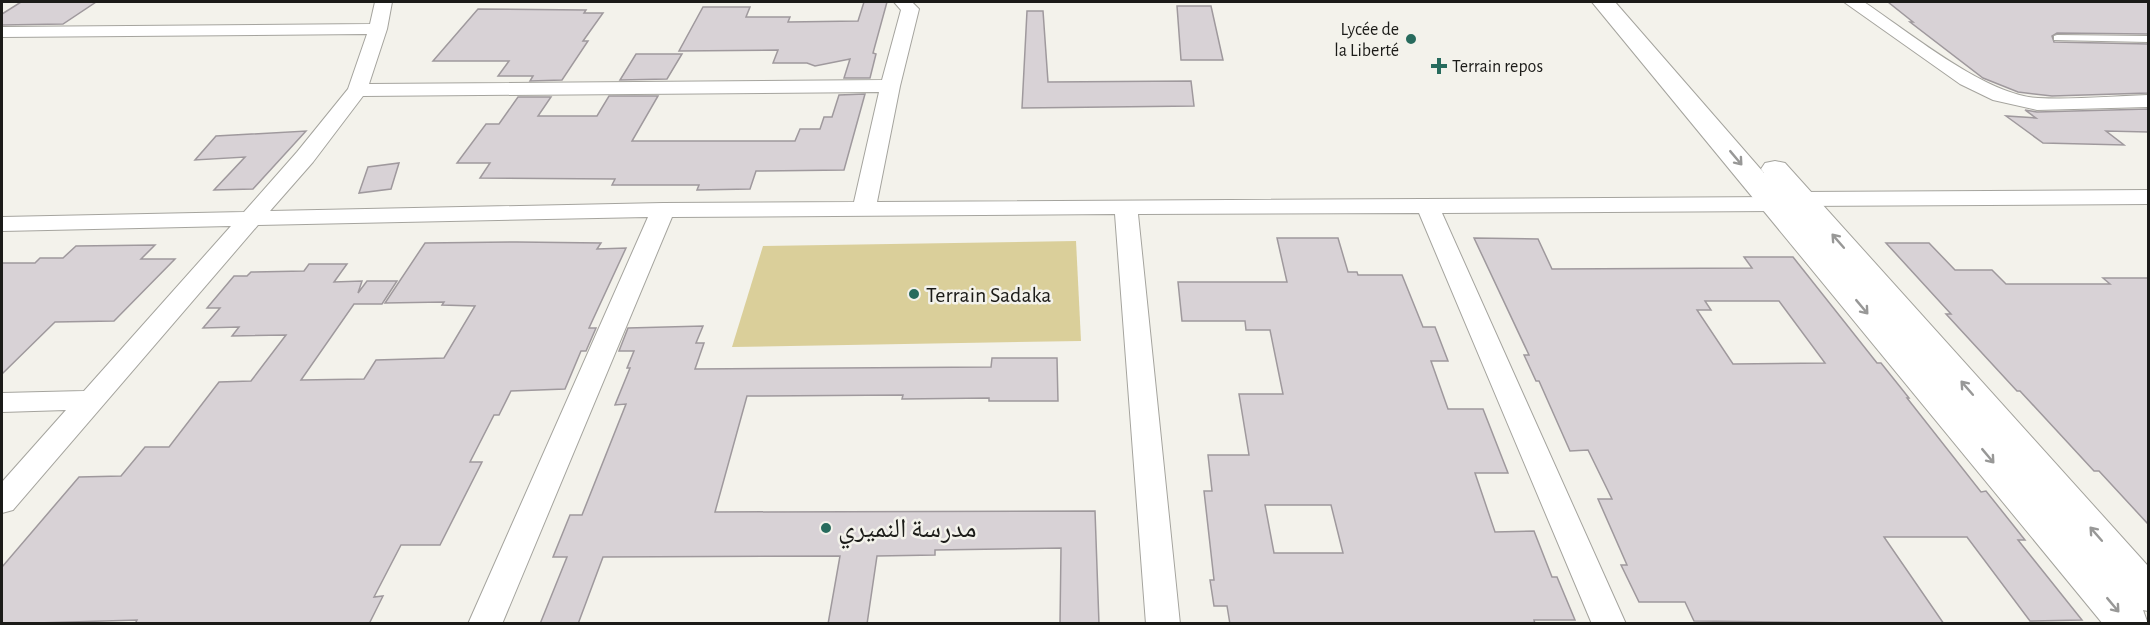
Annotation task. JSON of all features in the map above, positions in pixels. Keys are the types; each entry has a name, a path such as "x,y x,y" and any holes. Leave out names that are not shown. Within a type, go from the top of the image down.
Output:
{"street":[{"path":"2,502 305,157 357,90 378,29 382,2"},
{"path":"864,209 890,86 910,9 903,2"},
{"path":"1603,2 2148,594"},
{"path":"1626,2 2129,624"},
{"path":"1853,2 1967,80 2000,96 2037,104 2148,101"},
{"path":"2,32 378,29"},
{"path":"357,90 890,86"},
{"path":"2,224 663,210 1428,207 2148,197"},
{"path":"1428,207 1609,624"},
{"path":"1126,208 1162,624"},
{"path":"485,624 663,210"},
{"path":"2,402 91,400"}],"lane":[{"path":"2057,38 2148,39"}],"shaded area":[{"name":"Terrain Sadaka","path":"1076,241 1081,341 732,347 763,246"}],"building":[{"path":"21,2 96,2 63,24 2,25 2,14"},
{"path":"864,2 887,2 873,53 876,54 870,78 844,78 850,59 815,66 807,63 773,63 778,50 679,51 703,7 750,7 746,17 790,17 788,22 858,21"},
{"path":"1888,2 2148,2 2148,34 2057,33 2052,36 2054,42 2148,44 2148,93 2052,96 2018,92 1983,78 1910,22 1913,22"},
{"path":"1177,6 1211,6 1223,60 1181,60"},
{"path":"478,9 586,10 584,13 603,13 583,41 588,41 562,80 530,81 533,76 498,76 509,61 433,61"},
{"path":"1027,11 1043,11 1048,82 1191,81 1194,106 1022,108"},
{"path":"636,54 682,54 667,79 620,80"},
{"path":"865,94 844,170 756,171 750,189 697,190 699,185 612,185 615,179 480,178 490,163 457,163 486,124 499,124 518,97 551,97 538,116 597,116 609,96 658,96 632,141 795,141 800,129 820,129 824,117 832,117 839,95"},
{"path":"2148,109 2148,132 2106,131 2124,145 2043,143 2006,116 2036,118 2025,110 2037,112"},
{"path":"306,131 253,189 214,190 245,157 195,160 216,136"},
{"path":"399,163 391,189 359,193 368,167"},
{"path":"1277,238 1338,238 1348,272 1357,272 1358,275 1402,275 1423,327 1435,327 1448,361 1431,361 1448,409 1483,409 1508,473 1475,473 1495,532 1534,531 1552,577 1557,577 1575,620 1534,620 1535,624 1230,624 1227,606 1214,606 1210,580 1214,580 1204,491 1212,491 1208,455 1249,455 1239,394 1283,394 1270,330 1246,330 1245,321 1182,321 1178,282 1287,282","holes":["1265,505 1331,505 1343,553 1274,553"]},
{"path":"1474,238 1538,239 1552,269 1752,268 1744,257 1793,257 1877,363 1881,363 1909,398 1907,398 1981,492 1986,491 2025,540 2018,540 2082,620 2030,621 1967,537 1884,537 1944,624 1694,621 1685,602 1639,602 1621,565 1627,565 1598,499 1612,499 1588,450 1570,451 1539,381 1536,381 1524,355 1529,355","holes":["1705,301 1779,301 1825,363 1733,364 1697,310 1711,310"]},
{"path":"425,243 601,243 597,249 626,248 589,328 596,328 586,351 581,351 565,389 511,391 499,415 494,415 470,462 482,462 440,545 401,545 374,597 383,596 369,624 135,624 137,620 2,624 2,567 79,477 121,476 145,447 169,447 219,382 251,381 286,335 232,336 239,327 203,328 220,308 207,308 234,276 247,276 251,272 304,271 309,264 347,264 334,282 362,281 358,293 367,281 397,281 382,304 354,304 301,380 364,379 376,360 444,358 475,306 442,305 444,302 385,303"},
{"path":"1886,243 1929,243 1955,270 1992,270 2006,284 2110,284 2103,278 2148,278 2148,524 2099,471 2094,471 2020,391 2017,391 1946,314 1951,314"},
{"path":"155,245 141,259 175,259 114,321 55,322 2,374 2,263 35,263 40,258 63,258 76,246"},
{"path":"703,326 696,343 704,343 695,369 991,367 992,358 1057,358 1058,401 989,401 989,398 902,399 903,395 747,396 715,512 1095,511 1099,624 1060,624 1061,548 935,550 935,555 877,556 867,624 828,624 840,556 603,557 578,624 540,624 567,557 553,557 570,515 582,515 626,404 615,405 630,368 627,368 634,351 619,351 628,328"}],"place":[{"name":"Lycée de la Liberté","path":"1411,39"},
{"name":"Terrain repos","path":"1439,66"},
{"name":"Terrain Sadaka","path":"914,294"},
{"name":"مدرسة النميري","path":"826,528"}]}
